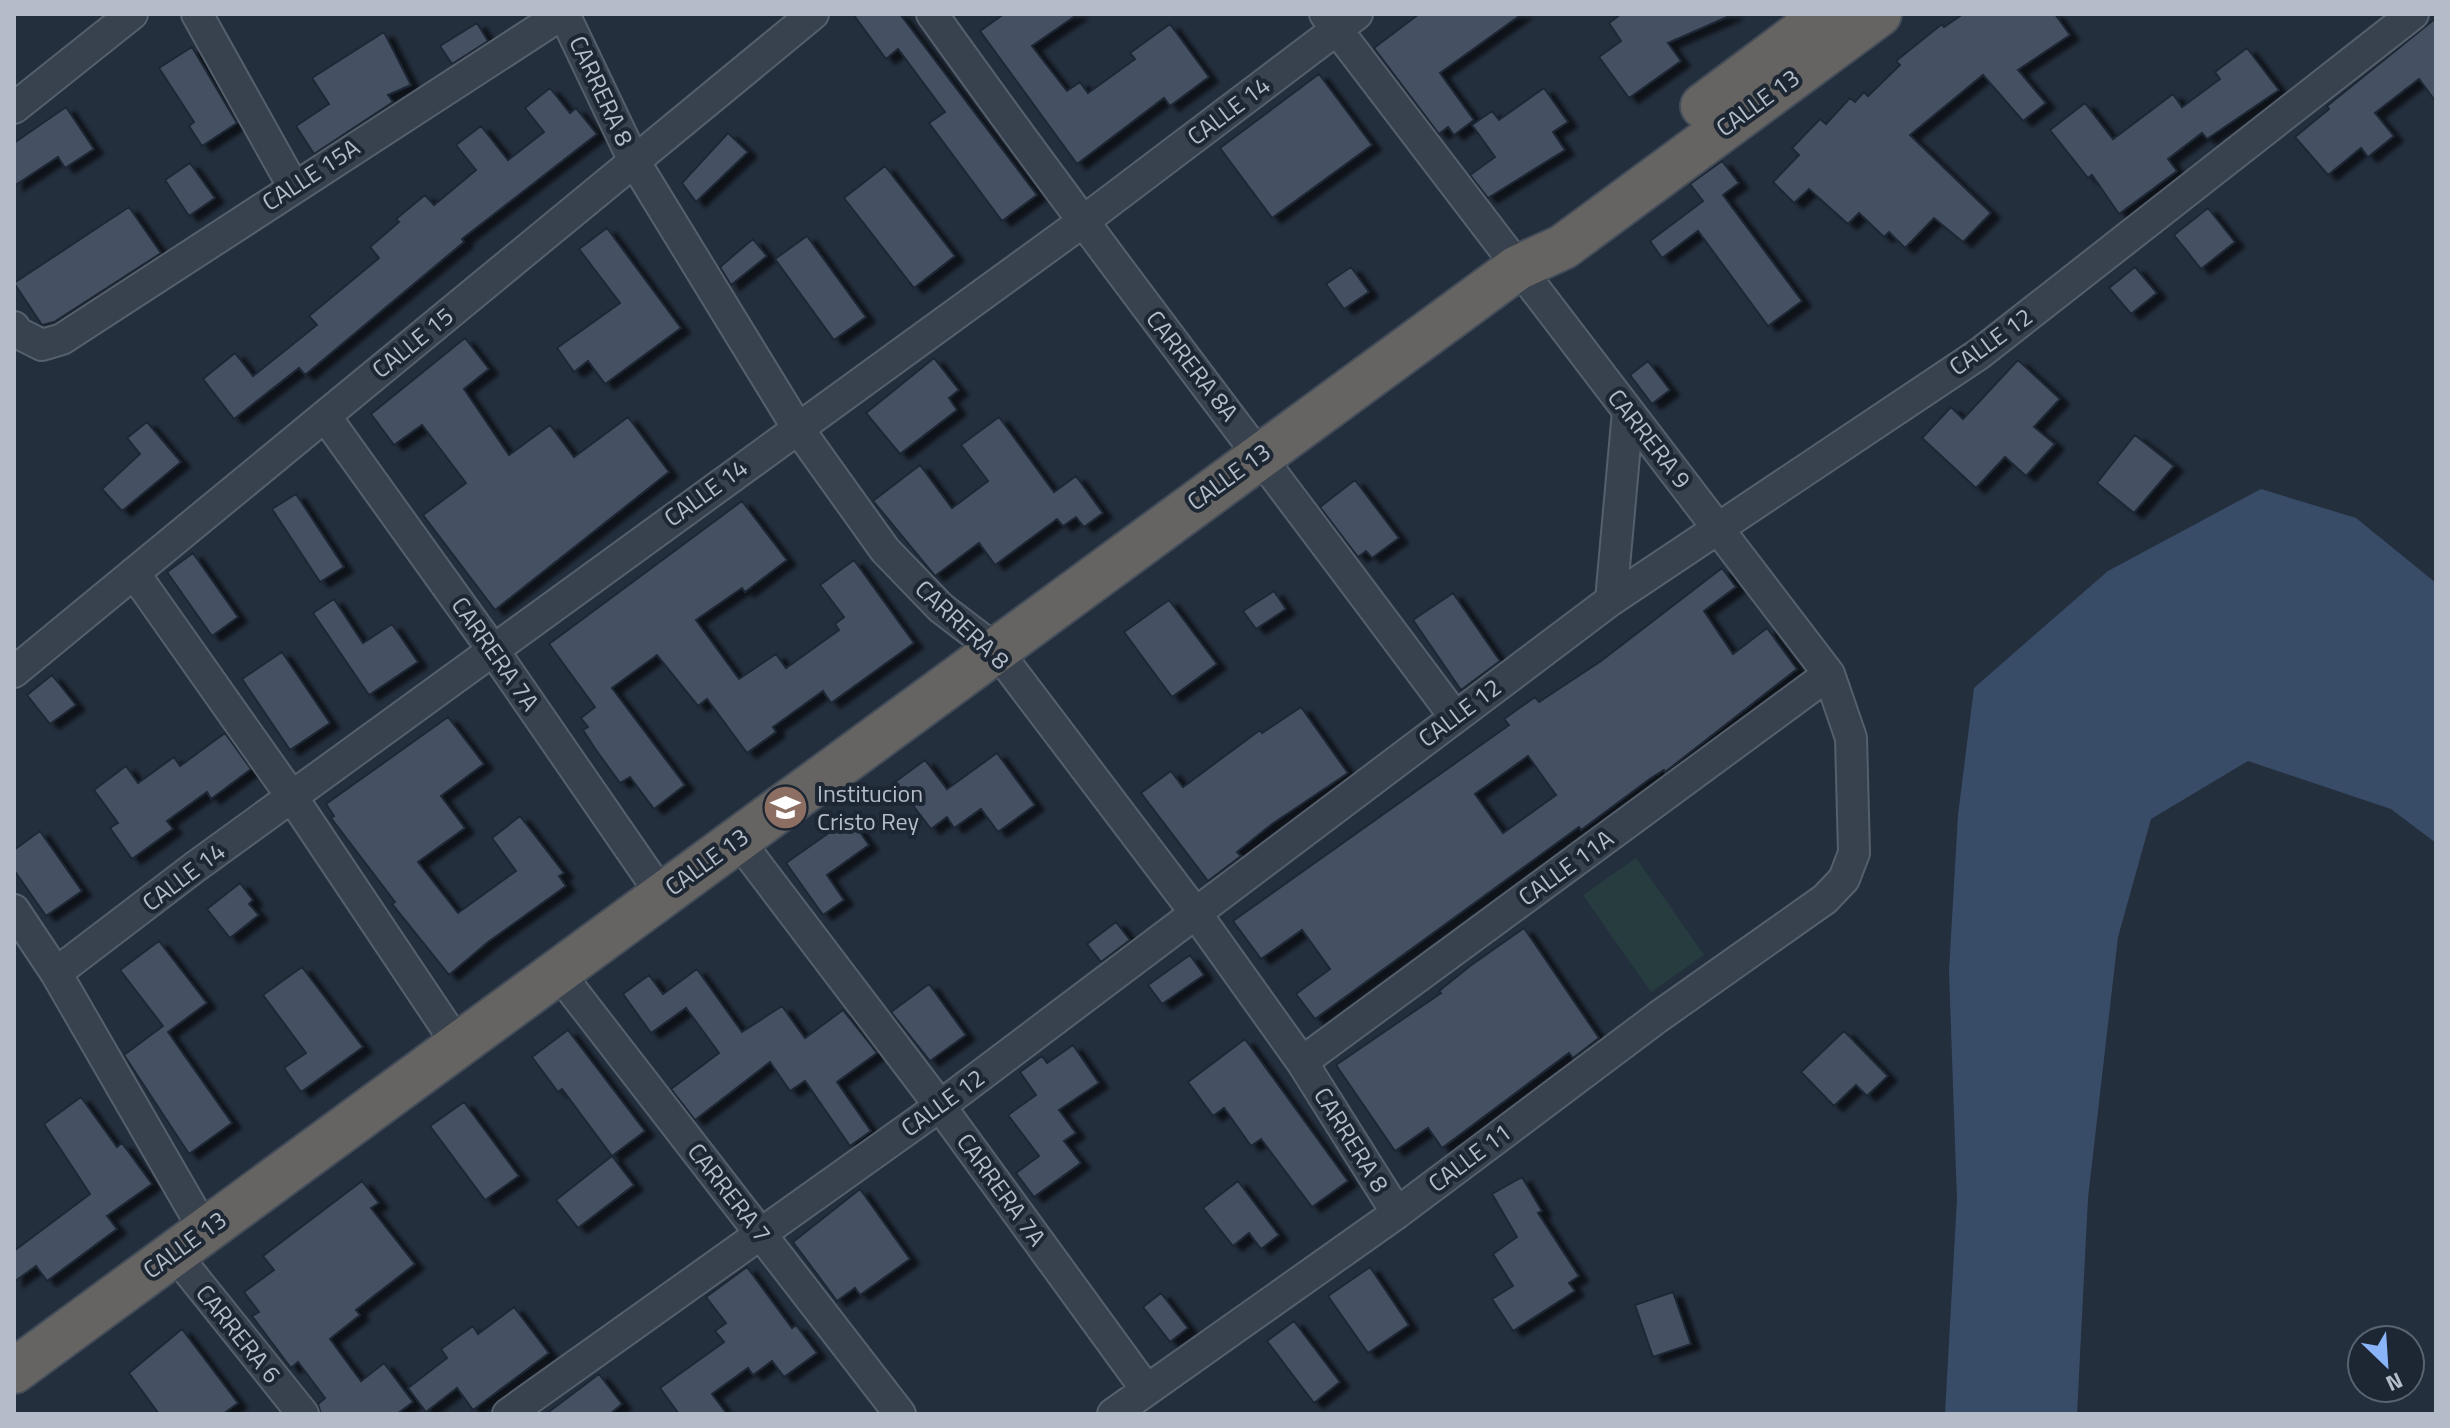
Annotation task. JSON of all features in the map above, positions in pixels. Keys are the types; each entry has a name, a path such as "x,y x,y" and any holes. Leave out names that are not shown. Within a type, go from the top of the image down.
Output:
{"highway":[{"name":"CALLE 13","path":"1517,268 1546,223 1826,14"},
{"name":"CALLE 13","path":"14,1371 1260,454 1517,268 1563,247 1879,14"}],"street":[{"path":"14,108 132,14"},
{"path":"197,14 293,186"},
{"name":"CALLE 15A","path":"14,327 18,333 42,345 62,339 293,186 563,14"},
{"name":"CARRERA 8","path":"563,14 634,161 797,427 885,550 941,608 996,650 1197,915 1302,1062 1397,1213"},
{"name":"CALLE 15","path":"14,672 813,14"},
{"name":"CARRERA 8A","path":"932,14 1081,223 1260,454 1455,717"},
{"name":"CALLE 12","path":"508,1414 540,1405 761,1233 940,1106 1197,915 1611,600 1979,354 2413,14"},
{"name":"CALLE 14","path":"56,973 797,427 1081,223 1339,19"},
{"name":"CARRERA 9","path":"1339,19 1517,268 1829,674 1851,738 1854,853 1844,879 1825,899"},
{"path":"1611,600 1628,411"},
{"name":"CARRERA 7A","path":"325,416 493,650 662,895"},
{"path":"134,573 292,797 458,1045"},
{"name":"CALLE 11A","path":"1302,1062 1829,674"},
{"name":"CARRERA 7A","path":"738,840 940,1106 1146,1389"},
{"name":"CALLE 11","path":"1113,1414 1397,1213 1658,1017 1825,899"},
{"name":"CARRERA 6","path":"14,910 56,973 189,1242 303,1414"},
{"name":"CARRERA 7","path":"558,972 900,1414"}],"green space":[{"path":"1636,858 1704,955 1651,992 1583,895"}],"water":[{"path":"2261,489 2356,518 2436,583 2436,843 2391,809 2248,761 2151,819 2118,937 2088,1198 2077,1414 1945,1414 1957,1199 1949,971 1958,815 1974,688 2108,571"}],"building":[{"path":"853,14 900,14 1037,195 1002,221 929,123 945,112 898,49 886,59"},
{"path":"1004,14 1078,14 1032,46 1067,91 1080,82 1088,93 1135,59 1130,53 1170,24 1209,77 1170,106 1164,98 1077,164 980,31"},
{"path":"1419,14 1522,14 1440,73 1474,120 1454,135 1448,127 1439,134 1374,48"},
{"path":"1621,14 1734,14 1668,43 1681,61 1629,98 1599,57 1621,41 1609,23"},
{"path":"1963,14 2055,14 2070,35 2018,70 2046,103 2023,121 1983,75 1910,135 1991,213 1963,242 1934,218 1905,248 1889,232 1884,237 1859,213 1848,224 1809,189 1794,203 1773,182 1799,155 1792,148 1820,119 1826,124 1850,98 1855,102 1864,92 1868,96 1900,65 1896,61 1942,24 1944,27"},
{"path":"2436,18 2436,102 2419,79 2375,113 2394,136 2368,157 2361,148 2328,175 2295,137 2329,109 2327,106"},
{"path":"477,23 488,41 452,64 440,46"},
{"path":"384,32 411,85 388,95 393,102 314,154 296,126 329,104 312,78"},
{"path":"192,47 237,123 202,146 189,126 194,122 159,68"},
{"path":"2247,48 2279,90 2207,139 2202,133 2168,159 2177,171 2119,214 2092,175 2088,178 2050,130 2085,103 2113,139 2173,94 2182,107 2220,79 2215,72"},
{"path":"1319,74 1372,145 1272,218 1220,148"},
{"path":"550,88 570,113 576,108 597,134 462,239 464,242 305,375 299,368 234,419 203,379 235,353 253,376 317,325 309,316 379,258 370,247 399,222 396,219 425,195 434,205 476,170 456,145 481,126 508,160 544,132 525,108"},
{"path":"1544,88 1568,122 1553,132 1565,150 1488,198 1470,175 1495,157 1472,125 1492,111 1499,120"},
{"path":"66,107 94,149 65,168 58,157 14,186 14,143"},
{"path":"728,133 748,152 696,202 682,183"},
{"path":"1722,161 1739,183 1723,195 1802,301 1768,326 1698,231 1662,258 1650,241 1703,201 1690,184"},
{"path":"190,163 215,198 189,216 165,180"},
{"path":"885,166 955,256 914,288 844,198"},
{"path":"129,207 161,253 54,322 42,325 14,283"},
{"path":"2208,208 2235,242 2201,269 2174,235"},
{"path":"607,228 681,328 605,384 588,361 574,372 557,348 620,303 579,249"},
{"path":"807,236 866,317 834,340 775,259"},
{"path":"753,239 767,256 731,285 720,267"},
{"path":"1351,267 1369,292 1344,309 1326,284"},
{"path":"2135,267 2157,293 2131,314 2109,288"},
{"path":"465,338 489,369 464,389 509,455 550,425 574,457 628,417 669,472 495,610 423,515 466,483 422,425 394,445 371,414"},
{"path":"934,358 959,390 949,398 957,410 900,454 866,413"},
{"path":"2018,360 2060,399 2034,427 2055,444 2026,476 2005,457 1976,488 1922,438 1951,407 1963,419"},
{"path":"1648,361 1670,390 1652,404 1630,375"},
{"path":"999,417 1054,492 1076,476 1103,513 1084,527 1076,517 1063,526 1057,519 995,565 979,543 935,576 873,501 920,465 952,508 988,481 961,445"},
{"path":"147,422 181,462 122,511 102,489 140,454 127,438"},
{"path":"2135,435 2174,466 2134,513 2097,483"},
{"path":"1355,480 1399,538 1372,558 1366,551 1358,557 1320,507"},
{"path":"296,494 344,567 320,582 272,509"},
{"path":"742,501 787,560 745,592 742,588 696,620 739,679 776,654 786,668 839,630 835,624 844,617 820,585 854,560 914,643 831,703 823,691 773,727 776,732 747,753 707,699 698,706 657,655 612,688 685,785 654,809 630,777 620,783 583,730 588,727 581,718 595,707 549,644"},
{"path":"193,553 238,617 212,636 167,572"},
{"path":"1722,568 1736,587 1704,611 1733,654 1767,628 1797,669 1665,772 1651,778 1581,830 1579,827 1315,1019 1296,994 1330,969 1302,930 1261,959 1233,921 1509,725 1504,719 1535,697 1539,702 1601,661","holes":["1528,756 1556,795 1503,833 1475,794"]},
{"path":"1274,591 1286,609 1256,629 1243,611"},
{"path":"1453,593 1500,661 1461,690 1413,620"},
{"path":"334,599 363,643 392,624 418,662 369,695 313,613"},
{"path":"1169,600 1217,664 1172,697 1124,632"},
{"path":"282,652 330,723 290,750 242,679"},
{"path":"52,675 76,705 50,724 27,695"},
{"path":"1301,707 1348,773 1272,824 1237,852 1241,856 1208,881 1141,793 1171,771 1183,787 1260,730 1262,733"},
{"path":"448,717 484,764 441,796 465,828 418,862 458,913 516,871 492,838 520,816 564,873 559,876 566,886 488,942 449,975 392,904 395,902 331,818 334,816 326,804"},
{"path":"225,733 251,769 211,799 207,792 167,821 173,829 132,859 110,828 118,823 94,790 126,766 138,783 174,757 180,766"},
{"path":"997,753 1035,805 998,832 981,809 954,828 947,817 931,829 895,782 925,760 947,789"},
{"path":"850,818 869,845 827,875 844,900 823,915 786,863"},
{"path":"40,831 82,891 46,916 14,870 14,850"},
{"path":"240,883 253,900 249,904 259,915 230,938 207,909"},
{"path":"1116,922 1130,940 1101,962 1087,944"},
{"path":"1524,928 1599,1038 1573,1058 1569,1053 1442,1148 1428,1128 1395,1151 1336,1065 1441,993 1439,991 1470,966"},
{"path":"159,941 207,1003 168,1032 232,1123 189,1154 124,1055 163,1026 120,970"},
{"path":"1190,955 1204,975 1162,1004 1148,985"},
{"path":"302,967 363,1047 301,1092 284,1068 306,1053 263,995"},
{"path":"697,969 742,1032 782,1006 805,1038 843,1010 877,1053 837,1082 871,1131 850,1146 805,1081 790,1091 770,1062 695,1120 671,1089 719,1053 686,1008 651,1033 623,994 649,975 663,994"},
{"path":"929,984 966,1035 930,1061 891,1012"},
{"path":"568,1030 645,1131 612,1156 562,1089 558,1092 532,1057"},
{"path":"1844,1031 1888,1076 1867,1096 1856,1085 1834,1106 1801,1072"},
{"path":"1245,1039 1348,1181 1312,1207 1261,1139 1251,1146 1224,1108 1213,1116 1188,1082"},
{"path":"1073,1045 1099,1083 1059,1110 1076,1133 1064,1141 1081,1163 1034,1197 1016,1173 1039,1156 1008,1115 1036,1095 1020,1072 1042,1056 1047,1063"},
{"path":"81,1097 117,1147 122,1143 152,1184 107,1216 117,1229 47,1281 36,1266 14,1282 14,1251 90,1194 44,1124"},
{"path":"464,1102 519,1176 485,1200 430,1126"},
{"path":"612,1156 634,1185 578,1228 556,1200"},
{"path":"1522,1177 1542,1211 1538,1213 1579,1276 1569,1283 1575,1291 1513,1331 1492,1299 1513,1286 1493,1254 1517,1237 1492,1194"},
{"path":"362,1181 379,1203 371,1208 415,1264 356,1310 360,1315 330,1339 361,1381 384,1363 413,1402 397,1414 321,1414 318,1404 325,1398 298,1362 291,1368 252,1316 259,1312 244,1292 274,1270 263,1256"},
{"path":"1238,1181 1279,1235 1261,1249 1249,1233 1233,1246 1203,1208"},
{"path":"860,1189 910,1259 860,1295 855,1288 837,1301 793,1242"},
{"path":"747,1267 792,1328 796,1325 817,1353 784,1377 772,1361 753,1375 748,1368 712,1394 727,1414 679,1414 660,1388 724,1342 715,1331 726,1323 706,1297"},
{"path":"1370,1267 1409,1325 1368,1353 1328,1296"},
{"path":"1673,1292 1691,1344 1653,1357 1635,1305"},
{"path":"1161,1293 1188,1328 1170,1342 1143,1307"},
{"path":"514,1307 549,1353 473,1410 457,1388 426,1412 408,1388 447,1358 441,1349 473,1326 478,1334"},
{"path":"1294,1321 1340,1382 1314,1403 1267,1341"},
{"path":"182,1329 238,1403 223,1414 159,1414 129,1373"},
{"path":"599,1374 622,1404 610,1414 546,1414"}],"place":[{"name":"Institucion Cristo Rey","path":"786,808"}]}
